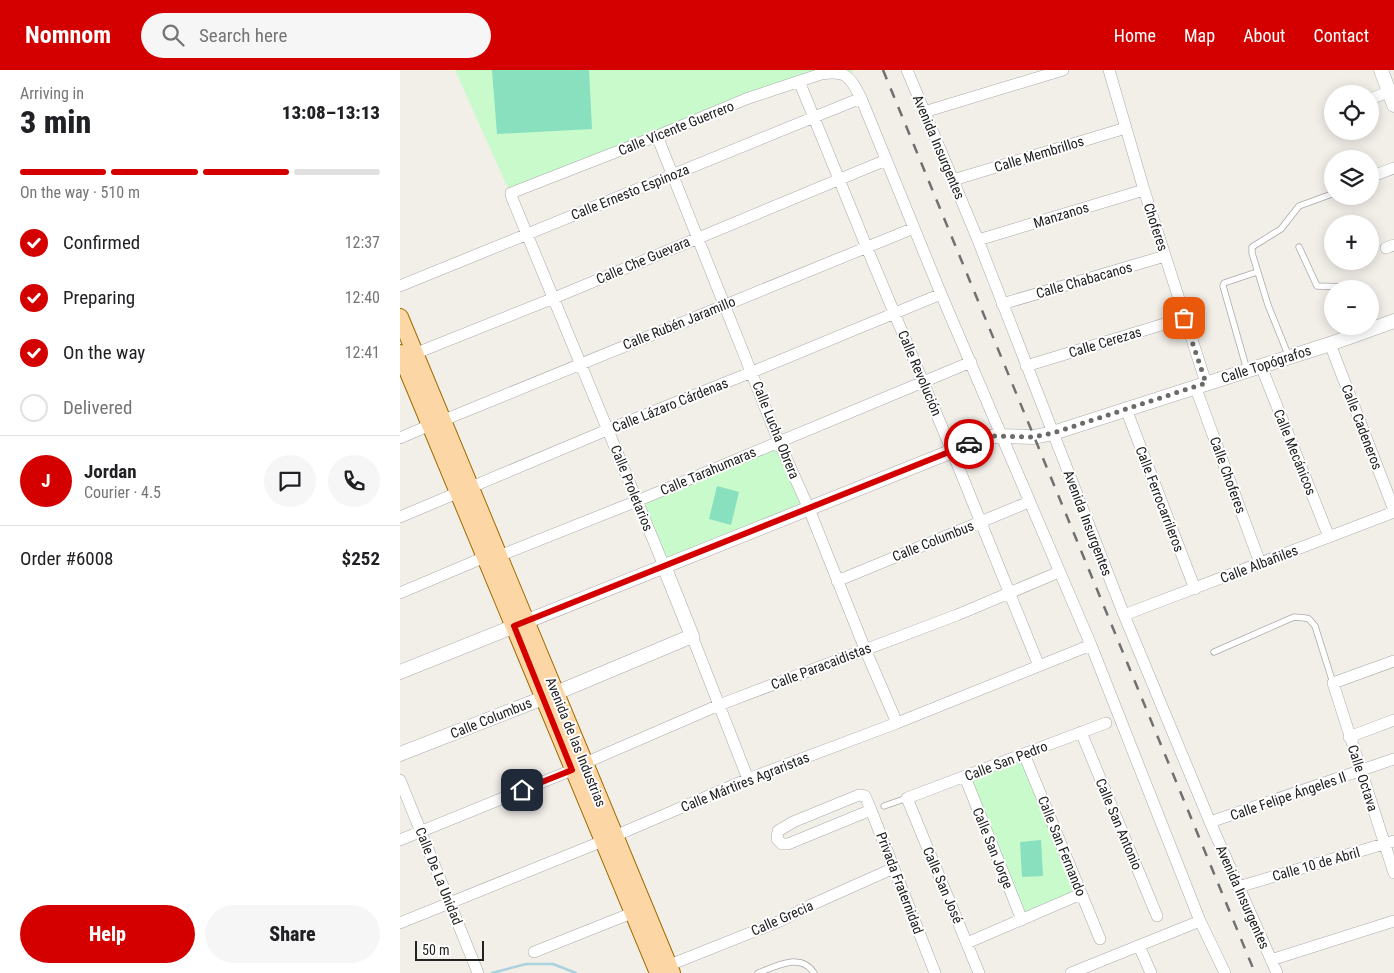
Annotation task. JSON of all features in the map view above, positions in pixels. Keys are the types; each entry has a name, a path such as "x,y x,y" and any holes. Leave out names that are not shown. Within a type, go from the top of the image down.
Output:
{"main road":[{"name":"Avenida de las Industrias","path":"400,317 404,356 437,423 664,970"},
{"name":"Avenida de las Industrias","path":"609,839 632,913 664,970"}],"street":[{"name":"Avenida Insurgentes","path":"907,70 978,240 1124,615 1210,822 1276,973"},
{"path":"924,112 1063,70"},
{"name":"Choferes","path":"1109,70 1184,318 1201,385"},
{"path":"1379,98 1392,96 1381,70"},
{"name":"Calle Vicente Guerrero","path":"512,198 511,193 513,192 746,99 830,72 843,72 851,75"},
{"path":"851,75 941,294 1003,436 1090,645 1200,921 1225,973"},
{"name":"Calle Revolución","path":"799,81 1039,666"},
{"name":"Calle Ernesto Espinoza","path":"400,286 861,98"},
{"name":"Calle Membrillos","path":"953,180 1126,128"},
{"name":"Calle Lucha Obrera","path":"657,136 779,442 809,509 864,649 897,723"},
{"name":"Calle Che Guevara","path":"404,356 554,298 886,160"},
{"path":"1379,174 1394,168"},
{"name":"Manzanos","path":"978,240 1144,190"},
{"name":"Calle Proletarios","path":"512,198 664,566 748,779"},
{"name":"Calle Rubén Jaramillo","path":"400,438 724,304 914,228"},
{"name":"Calle Chabacanos","path":"1002,304 1165,256"},
{"name":"Calle Lázaro Cárdenas","path":"400,517 941,294"},
{"name":"Calle Cerezas","path":"1026,366 1184,318"},
{"name":"Calle Topógrafos","path":"1379,325 1394,321"},
{"name":"Calle Topógrafos","path":"400,672 985,438 1003,436 1034,437 1053,433 1330,344 1352,335"},
{"name":"Calle Cadeneros","path":"1330,344 1394,511"},
{"name":"Calle Tarahumaras","path":"400,593 637,501 971,362"},
{"name":"Calle Mecánicos","path":"1261,366 1329,537"},
{"name":"Calle Choferes","path":"1201,385 1260,563"},
{"name":"Calle Ferrocarrileros","path":"1126,409 1195,589"},
{"name":"Calle Columbus","path":"837,581 1029,502"},
{"name":"Calle Albañiles","path":"1124,615 1394,511"},
{"name":"Calle Paracaidistas","path":"400,840 579,766 719,705 957,614 1059,572"},
{"name":"Calle Columbus","path":"400,754 692,636"},
{"name":"Calle Mártires Agraristas","path":"400,923 609,839 748,779 897,723 1090,645"},
{"path":"1333,683 1394,660"},
{"name":"Calle Octava","path":"1333,683 1360,771 1389,842 1394,873"},
{"path":"1349,737 1394,720"},
{"name":"Calle San Pedro","path":"906,798 1106,723"},
{"name":"Calle San Antonio","path":"1081,732 1157,916"},
{"name":"Calle San Fernando","path":"1024,754 1100,939"},
{"name":"Calle Felipe Ángeles Il","path":"1210,822 1394,759"},
{"name":"Calle San Jorge","path":"965,777 1022,920"},
{"name":"Calle De La Unidad","path":"400,780 477,972"},
{"name":"Privada Fraternidad","path":"871,810 788,844 782,844 777,839 778,831 794,822 862,795 866,798 871,810 894,868 935,973"},
{"name":"Calle San José","path":"906,798 979,973"},
{"name":"Calle 10 de Abril","path":"1238,887 1389,842"},
{"name":"Calle Grecia","path":"664,970 780,921 894,868"},
{"path":"968,943 1081,894"},
{"path":"534,952 632,913"},
{"path":"1075,972 1200,921"},
{"path":"1271,960 1394,921"},
{"path":"1139,946 1151,973"}],"lane":[{"path":"1289,357 1271,314 1257,272 1252,247 1281,229 1299,206 1324,197"},
{"path":"1299,247 1317,286 1324,286"},
{"path":"1247,370 1223,286 1224,283 1257,272"},
{"path":"1214,652 1299,616 1309,619 1315,626 1333,683"},
{"path":"884,806 906,798"},
{"path":"758,973 797,961 808,965 814,973"}],"green space":[{"path":"455,70 853,70 851,80 830,72 511,195"},
{"path":"492,70 589,70 592,129 497,134"},
{"path":"779,442 809,509 664,566 637,501"},
{"path":"717,486 739,492 731,525 709,519"},
{"path":"1024,754 1081,894 1022,920 965,777"},
{"path":"1041,840 1043,876 1022,877 1020,842"}],"waterway":[{"path":"492,973 526,964 553,964 576,973"}],"railway":[{"path":"883,70 1255,973"}],"way so far":[{"path":"969,444 990,436 1034,437 1053,433 1206,383 1184,318"}],"route":[{"path":"522,790 572,770 514,626 969,444"}]}
